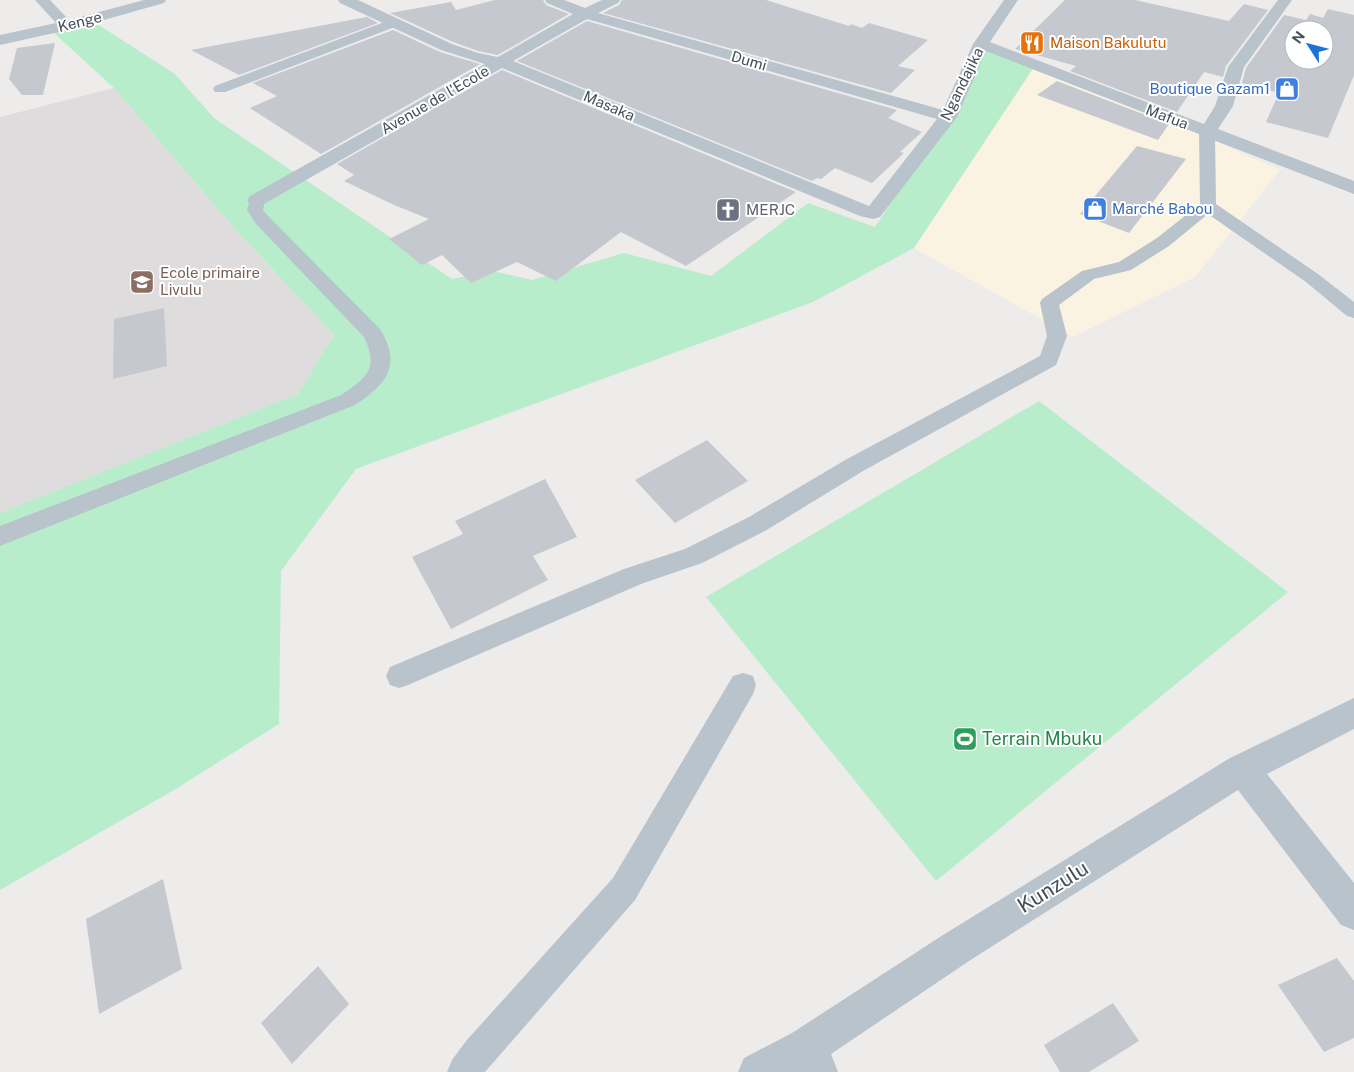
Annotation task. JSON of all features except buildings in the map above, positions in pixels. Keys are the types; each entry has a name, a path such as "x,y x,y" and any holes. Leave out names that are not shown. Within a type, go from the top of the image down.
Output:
{"street":[{"path":"42,0 67,26"},
{"name":"Kenge","path":"0,40 67,26 159,0"},
{"name":"Masaka","path":"345,0 395,22 446,48 468,56 501,62 713,150 873,213"},
{"name":"Dumi","path":"552,0 584,14 948,117"},
{"name":"Avenue de l'Ecole","path":"257,200 584,14 614,0"},
{"name":"Ngandajika","path":"873,213 948,117 981,44 1011,0"},
{"path":"1207,132 1224,106 1236,67 1285,0"},
{"name":"Mafua","path":"981,44 1354,188"},
{"name":"Kunzulu","path":"758,1072 812,1060 956,948 1242,769 1354,713"},
{"path":"1242,769 1354,912"}],"lane":[{"path":"220,88 395,22"},
{"path":"1207,132 1208,206"},
{"path":"0,536 348,400 366,389 378,375 381,354 373,334 262,220 255,210 257,200"},
{"path":"1208,206 1312,278 1354,312"},
{"path":"399,676 633,576 693,556 757,524 855,465 1049,360 1057,336 1049,303 1088,275 1125,266 1163,242 1208,206"},
{"path":"464,1072 478,1053 624,888 743,685"}],"shaded area":[{"name":"Marché Babou","path":"1034,67 1185,128 1280,170 1195,277 1073,337 914,248"},
{"name":"Ecole primaire Livulu","path":"114,88 234,228 334,335 298,394 0,513 0,117"}],"green space":[{"path":"91,20 175,74 214,118 452,279 492,271 532,280 624,253 711,276 808,203 875,227 948,117 981,44 1034,67 914,248 813,302 356,469 281,571 279,724 174,790 0,890 0,513 298,394 334,335 234,228 114,88 54,33"},
{"name":"Terrain Mbuku","path":"1039,401 1288,592 936,881 706,597"}],"place":[{"name":"Maison Bakulutu","path":"1032,43"},
{"name":"Boutique Gazam1","path":"1287,89"},
{"name":"Marché Babou","path":"1095,209"},
{"name":"MERJC","path":"728,210"},
{"name":"Ecole primaire Livulu","path":"142,282"},
{"name":"Terrain Mbuku","path":"965,739"}]}
